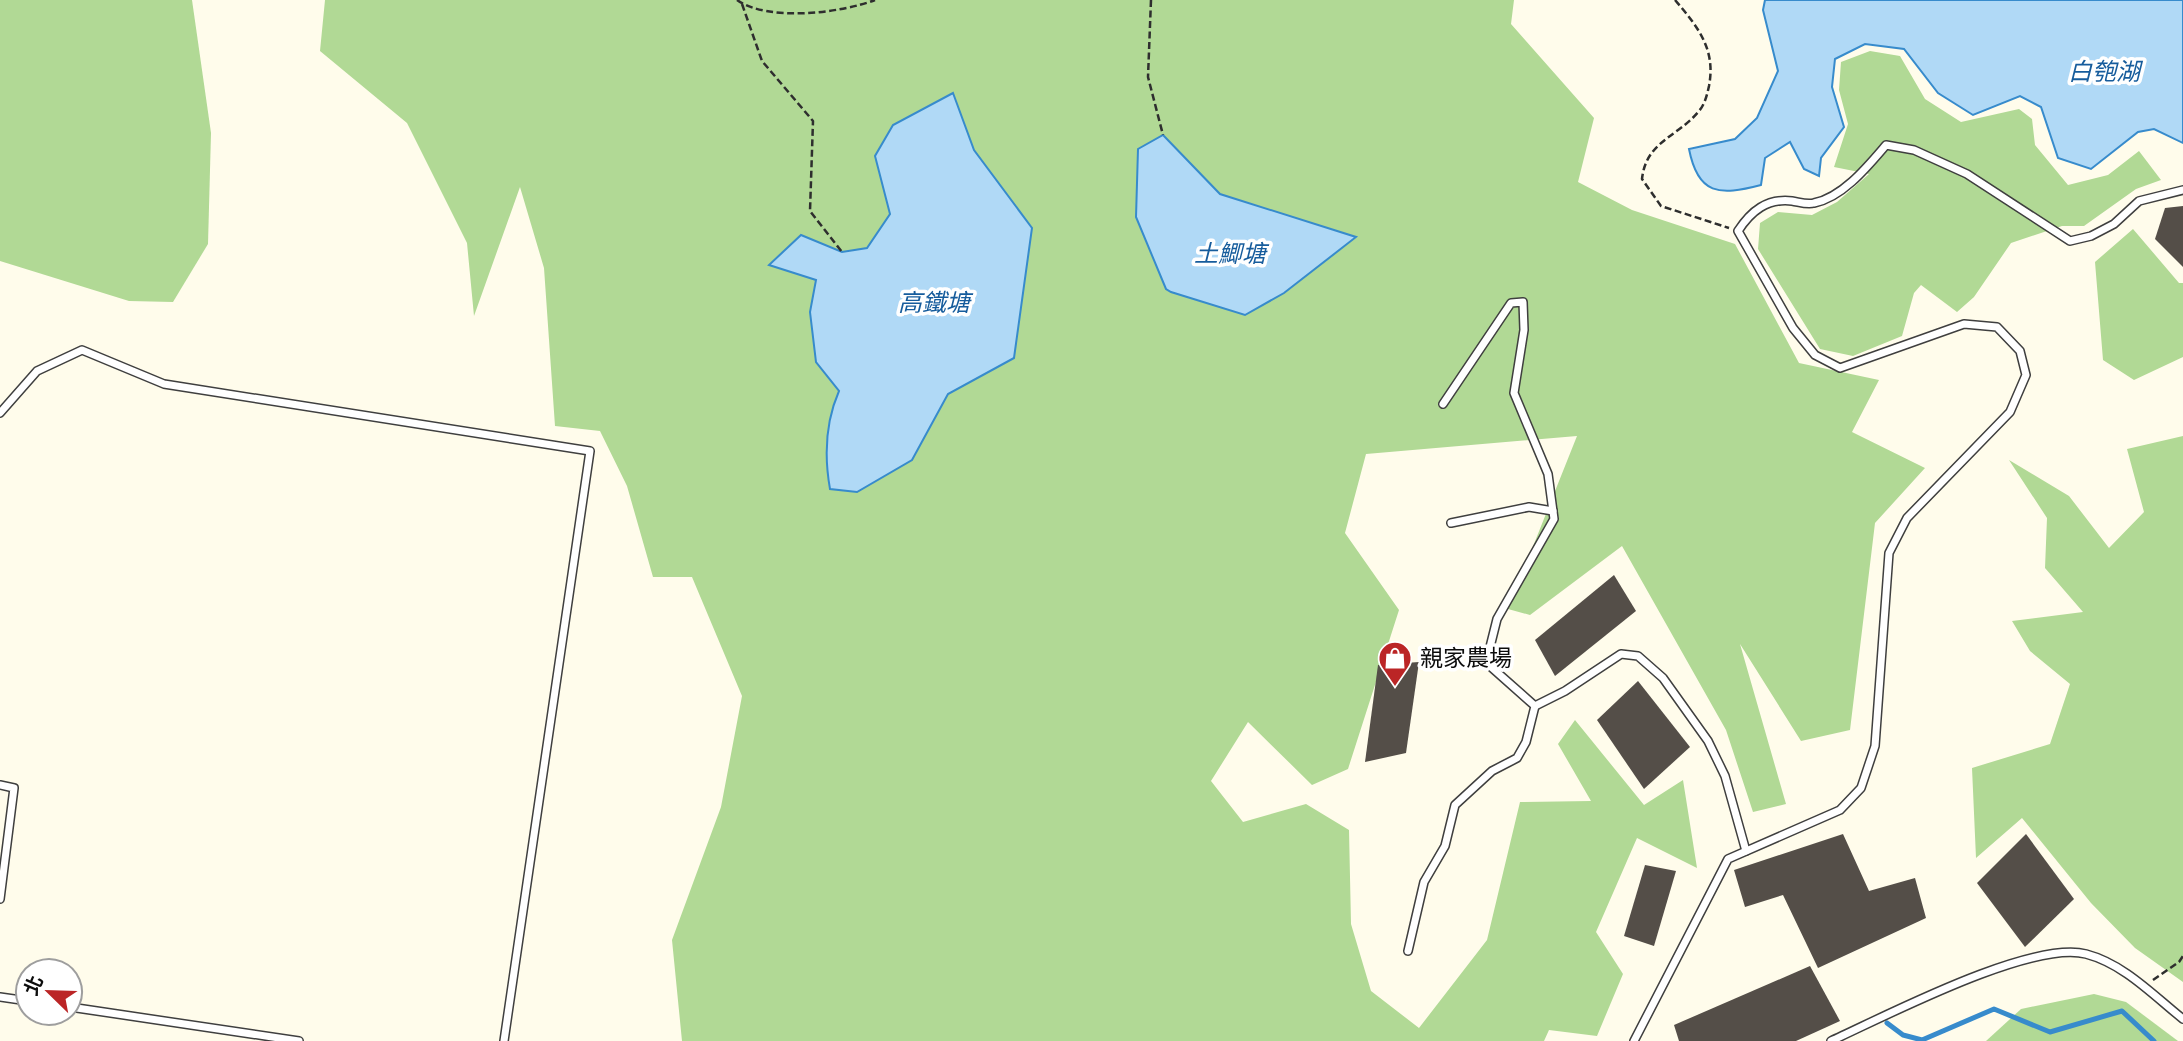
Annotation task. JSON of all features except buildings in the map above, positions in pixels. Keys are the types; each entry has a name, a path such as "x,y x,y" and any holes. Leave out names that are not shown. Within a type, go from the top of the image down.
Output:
{"lane":[{"path":"1634,1041 1728,859 1840,810 1861,788 1875,746 1889,553 1907,518 2010,412 2026,375 2021,351 1997,327 1964,324 1840,368 1815,355 1793,328 1738,231 1749,214 1768,203 1778,200 1812,204 1828,197 1844,187 1885,145 1914,150 1967,174 2008,198 2056,235 2070,241 2091,236 2114,224 2139,201 2183,190"},
{"path":"1443,404 1511,303 1523,302 1524,330 1514,393 1548,474 1554,519 1497,619 1489,650 1491,667 1535,706"},
{"path":"0,413 37,371 82,350 164,384 590,452 504,1041"},
{"path":"1451,523 1529,507 1553,511"},
{"path":"1408,951 1424,883 1445,846 1455,805 1492,771 1517,758 1526,742 1535,706 1565,691 1621,654 1638,656 1663,678 1708,741 1725,776 1746,851"},
{"path":"0,785 14,788 0,899"},
{"path":"1831,1041 1926,998 2041,954 2072,952 2088,955 2118,968 2183,1019"},
{"path":"84,1009 299,1041"}],"path":[{"path":"737,0 742,4 784,13 851,9 875,0"},
{"path":"1151,0 1148,77 1163,135"},
{"path":"1675,0 1699,29 1709,50 1712,70 1706,99 1699,111 1657,146 1644,163 1642,179 1661,206 1738,231"},
{"path":"742,4 762,61 813,121 810,211 842,252"},
{"path":"2144,986 2179,962 2183,956"}],"green space":[{"path":"0,0 192,0 211,133 208,244 173,302 129,301 0,261"},
{"path":"325,0 1514,0 1511,24 1594,118 1578,182 1632,210 1735,244 1799,363 1879,380 1852,432 1925,468 1875,523 1850,730 1801,741 1740,644 1786,804 1753,812 1726,730 1622,546 1530,615 1508,609 1577,436 1366,454 1345,533 1399,610 1348,769 1312,785 1248,722 1211,781 1243,822 1306,804 1349,830 1351,924 1371,991 1419,1028 1487,940 1520,802 1591,801 1558,744 1575,720 1644,805 1683,780 1697,868 1637,838 1596,932 1623,974 1597,1036 1549,1030 1544,1041 682,1041 672,940 721,807 742,696 692,577 653,577 627,486 600,431 555,426 544,268 520,187 474,316 467,243 407,123 320,51"},
{"path":"1870,51 1900,56 1925,99 1961,122 2019,109 2032,119 2035,145 2068,185 2108,175 2139,151 2161,180 2136,189 2084,226 2062,226 2011,243 1974,297 1957,312 1921,285 1914,293 1902,336 1853,356 1820,349 1758,249 1760,223 1778,212 1812,215 1837,202 1869,174 1834,167 1848,124 1839,90 1841,62"},
{"path":"2133,229 2179,283 2183,283 2183,357 2134,380 2103,360 2095,262"},
{"path":"2183,436 2183,982 2135,948 2091,903 2022,818 1976,858 1972,768 2050,744 2070,684 2030,651 2012,621 2083,612 2045,568 2047,518 2009,460 2069,496 2109,548 2144,512 2127,449"},
{"path":"2094,994 2126,1002 2178,1041 1986,1041 2021,1009"}],"water":[{"name":"白匏湖","path":"1765,0 2183,0 2183,143 2154,129 2138,132 2091,169 2058,158 2041,107 2020,96 1973,115 1938,93 1904,49 1865,44 1835,59 1832,87 1844,127 1821,158 1819,176 1804,169 1790,142 1765,158 1761,185 1722,191 1713,188 1698,176 1689,149 1735,139 1757,118 1778,71 1763,10"},
{"name":"高鐵塘","path":"953,93 974,150 1032,228 1014,358 948,394 912,460 857,492 830,489 827,439 839,391 816,362 810,312 816,280 769,265 801,235 842,252 867,248 890,214 875,156 893,125"},
{"name":"土鯽塘","path":"1163,135 1220,194 1356,237 1284,293 1245,315 1171,292 1166,289 1136,217 1138,149"}],"waterway":[{"path":"1887,1023 1903,1035 1922,1040 1994,1009 2050,1032 2122,1011 2154,1041"}],"place":[{"name":"親家農場","path":"1395,688"}]}
